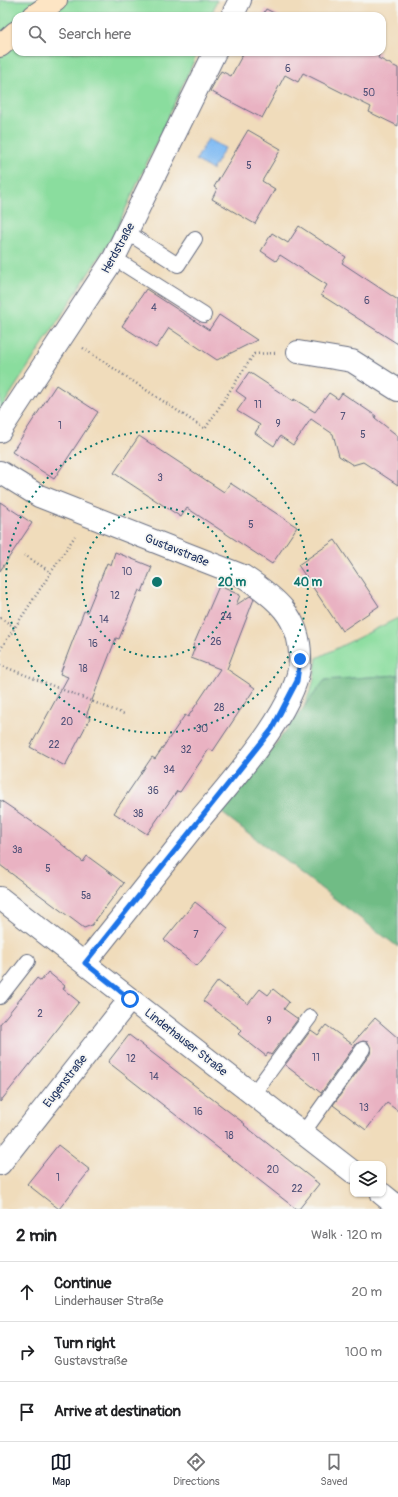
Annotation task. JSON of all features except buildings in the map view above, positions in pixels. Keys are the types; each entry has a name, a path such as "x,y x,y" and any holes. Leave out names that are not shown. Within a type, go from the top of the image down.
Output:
{"main road":[{"path":"40,12 56,0"},
{"path":"0,46 12,36"}],"street":[{"path":"234,12 240,0"},
{"name":"Herdstraße","path":"0,431 65,335 114,258 128,233 213,56"},
{"path":"298,352 352,361 398,390"},
{"name":"Gustavstraße","path":"0,472 39,496 243,576 268,593 288,614 298,636 300,659 297,681 272,729 85,963"},
{"name":"Linderhauser Straße","path":"0,898 350,1170"},
{"name":"Eugenstraße","path":"0,1164 130,999"},
{"path":"386,1197 398,1207"}],"lane":[{"path":"128,233 178,265 195,239"},
{"path":"114,258 204,314"},
{"path":"0,996 28,961"},
{"path":"253,1094 310,1017"},
{"path":"303,1133 363,1049"}],"path":[{"path":"65,335 205,429 254,354 298,352"},
{"path":"0,650 89,516"},
{"path":"24,555 51,572"},
{"path":"0,618 15,627"},
{"path":"0,665 124,714"}],"green space":[{"path":"0,0 217,0 212,12 12,12 12,56 196,56 114,234 0,410"},
{"path":"398,618 398,675 325,680 304,707 313,683 317,658"},
{"path":"398,675 398,947 222,813 325,680"}],"water":[{"path":"208,139 225,148 212,170 196,160"}],"route":[{"path":"130,999 85,963 272,729 288,702 297,681 300,659"}]}
